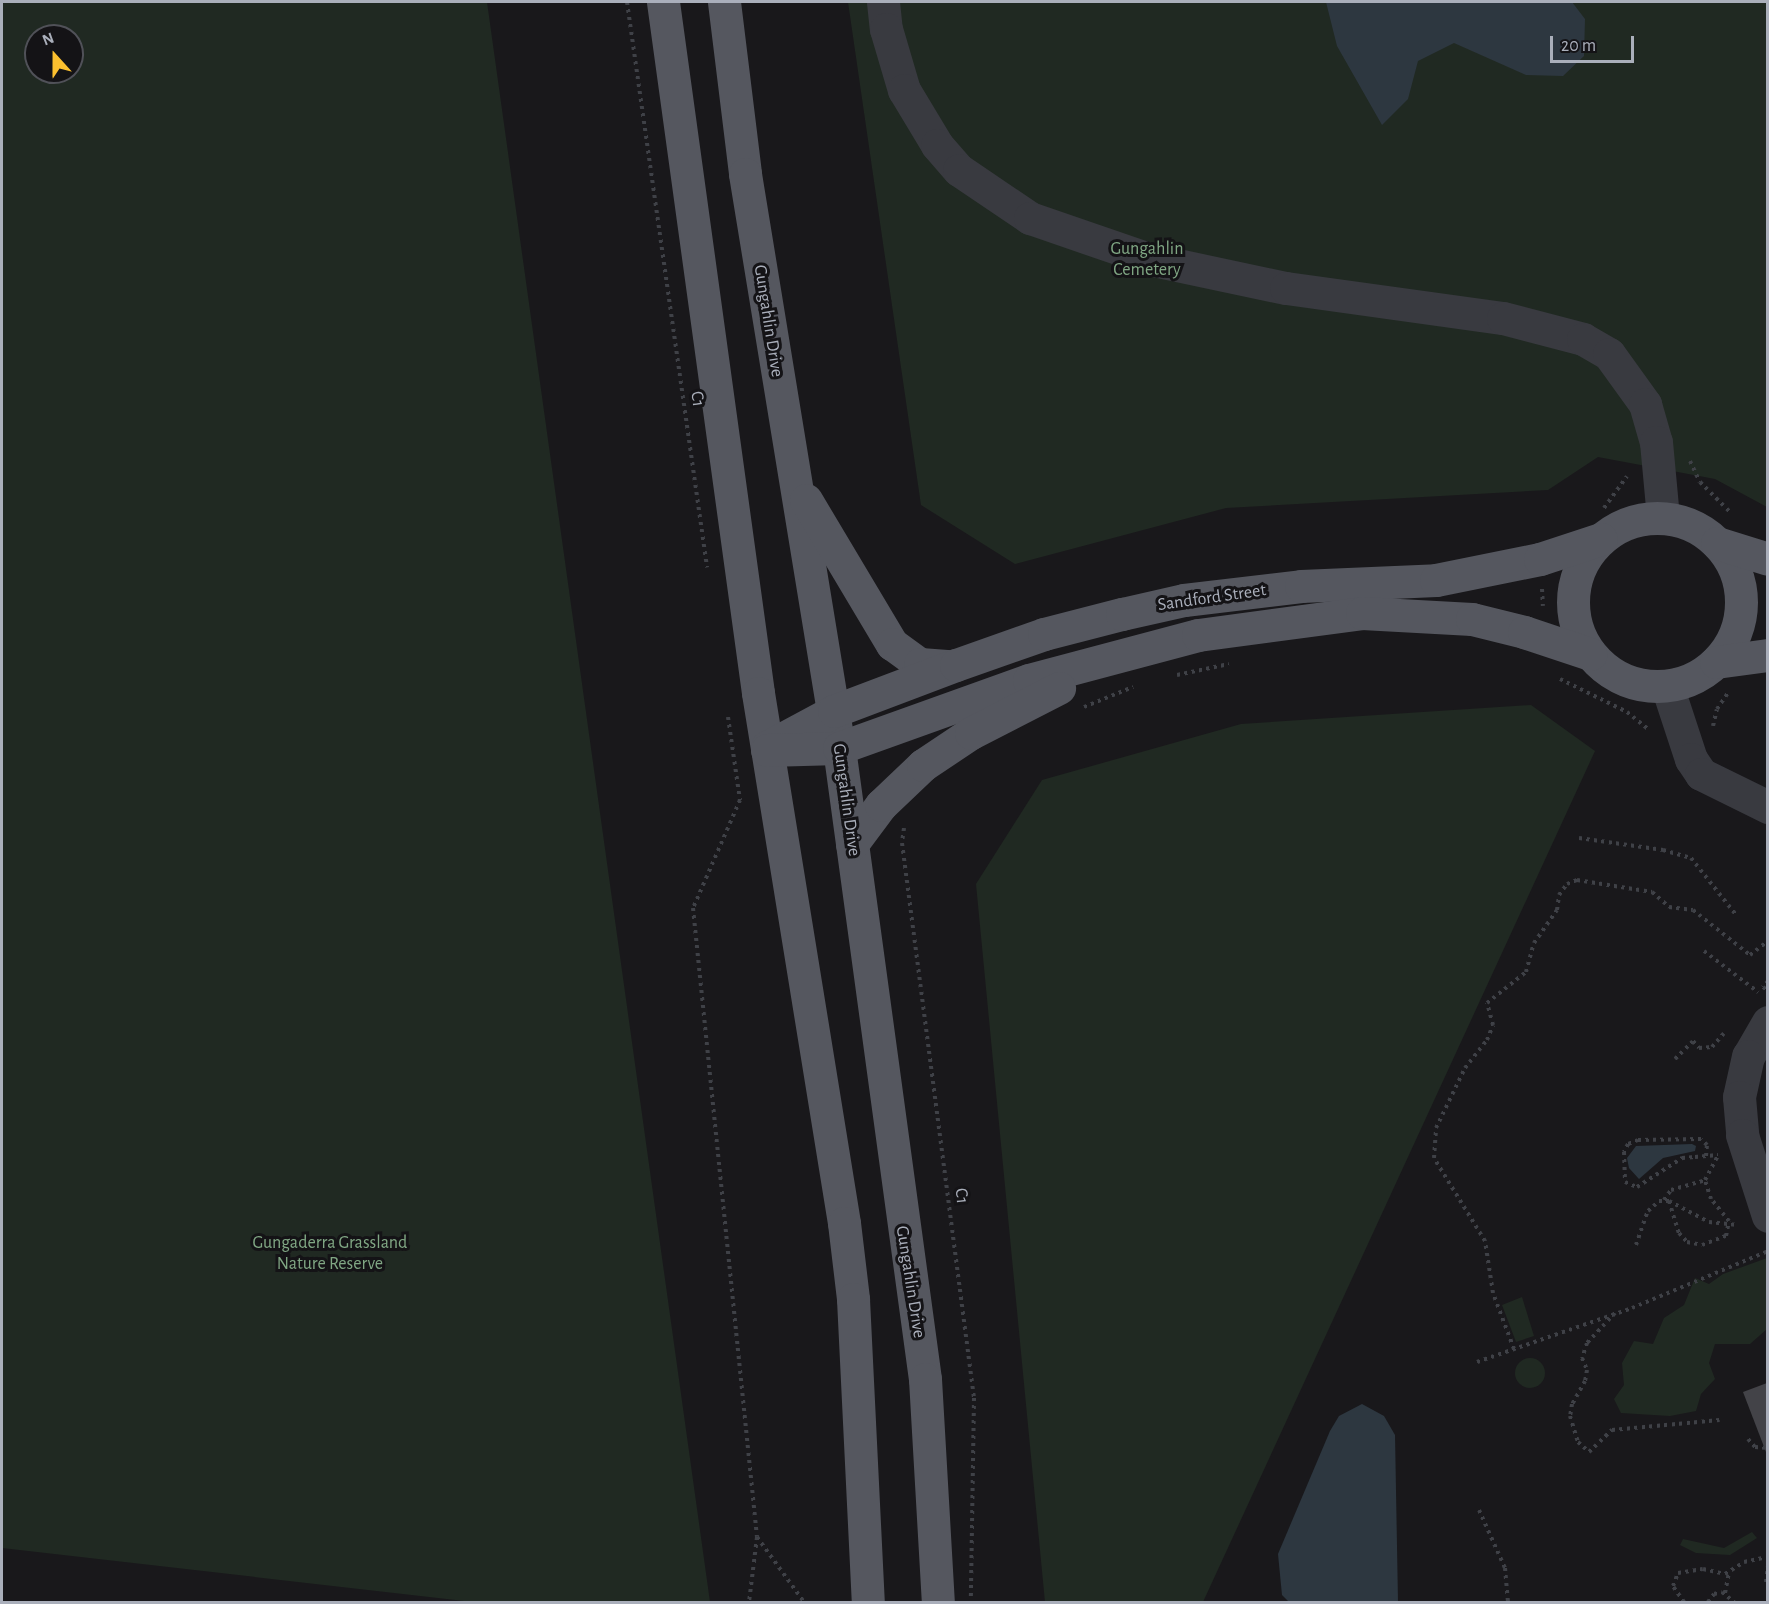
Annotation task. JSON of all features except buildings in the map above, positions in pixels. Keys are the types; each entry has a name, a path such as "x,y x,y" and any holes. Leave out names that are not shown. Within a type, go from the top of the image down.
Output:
{"main road":[{"path":"663,2 767,748 844,1223 853,1299 868,1602"},
{"name":"Gungahlin Drive","path":"724,2 745,174 793,478 840,748 925,1379 938,1602"},
{"path":"793,478 892,644 920,664 956,665"},
{"path":"1767,559 1717,543 1692,526 1663,518 1630,522 1601,539 1582,564 1572,594 1579,636 1590,654 1624,680 1667,686 1694,678 1724,676 1767,655"},
{"name":"Sandford Street","path":"767,748 834,711 1044,634 1184,600 1301,586 1436,580 1540,559 1601,539"},
{"path":"1717,543 1738,580 1741,602 1738,624 1724,676"},
{"name":"Sandford Street","path":"767,748 840,748 1029,680 1165,643 1247,627 1362,613 1433,615 1524,632 1590,654"},
{"path":"852,844 893,792 952,744 1080,677 1165,643"}],"lane":[{"path":"883,2 886,29 900,81 937,145 959,170 1030,218 1149,259 1286,288 1503,318 1583,339 1609,354 1645,404 1656,442 1663,518"},
{"path":"1667,686 1691,759 1701,774 1767,807"},
{"path":"1756,1220 1730,1145 1741,1075 1759,1004"}],"path":[{"name":"C1","path":"627,2 708,577"},
{"path":"1174,676 1232,664"},
{"path":"1548,674 1613,704 1655,734"},
{"path":"1715,722 1724,676"},
{"path":"1074,712 1141,684"},
{"path":"727,706 740,800 693,908 757,1537 749,1602"},
{"name":"C1","path":"908,819 902,843 974,1398 971,1602"},
{"path":"1579,838 1663,849 1691,858 1737,916"},
{"path":"1514,1349 1493,1293 1485,1240 1434,1158 1436,1128 1465,1068 1487,1040 1493,1025 1487,1003 1526,972 1534,943 1557,910 1559,895 1567,884 1577,880 1652,892 1669,907 1693,910 1750,955 1767,940"},
{"path":"1704,951 1759,1004"},
{"path":"1759,1004 1763,987 1767,981"},
{"path":"1763,987 1767,991"},
{"path":"1675,1059 1693,1041 1699,1048 1712,1047 1731,1024"},
{"path":"1706,1156 1707,1145 1701,1139 1638,1140 1628,1144 1624,1152 1625,1182 1637,1187 1668,1164 1706,1156 1730,1145"},
{"path":"1636,1245 1648,1211 1664,1200 1671,1190 1705,1180 1730,1145"},
{"path":"1669,1201 1679,1233 1687,1242 1702,1245 1726,1236 1727,1217 1711,1199 1705,1180"},
{"path":"1664,1200 1709,1222 1728,1225 1756,1220"},
{"path":"1477,1362 1615,1312 1767,1251"},
{"path":"1615,1312 1587,1343 1582,1358 1587,1370 1585,1381 1572,1404 1570,1416 1578,1442 1589,1452 1612,1430 1720,1420"},
{"path":"1748,1439 1755,1447 1767,1448"},
{"path":"1479,1510 1505,1568 1508,1602"},
{"path":"757,1537 804,1602"},
{"path":"1684,1602 1672,1586 1678,1573 1729,1572 1744,1562 1767,1558 1766,1582"},
{"path":"1725,1593 1729,1572"},
{"path":"1708,1602 1714,1594 1725,1593"},
{"path":"1725,1593 1734,1602"}],"green space":[{"name":"Gungaderra Grassland Nature Reserve","path":"2,2 487,2 710,1602 473,1602 2,1548"},
{"name":"Gungahlin Cemetery","path":"848,2 1767,2 1767,507 1715,479 1598,457 1548,490 1226,508 1015,564 921,505"},
{"path":"1531,705 1595,751 1203,1602 1045,1602 976,884 1042,780 1241,724"},
{"path":"1767,1258 1767,1329 1750,1344 1715,1344 1709,1363 1715,1379 1701,1394 1696,1411 1670,1416 1621,1413 1614,1399 1624,1385 1622,1363 1634,1341 1653,1344 1664,1318 1684,1305 1695,1278 1709,1284 1723,1274"},
{"path":"1522,1297 1534,1336 1516,1342 1502,1305"},
{"path":"1530,1358 1541,1362 1545,1373 1541,1384 1530,1388 1519,1384 1515,1373 1519,1362"},
{"path":"1752,1532 1757,1538 1730,1555 1696,1553 1680,1545 1683,1539 1724,1548"}],"shaded area":[{"path":"1326,2 1572,2 1585,19 1584,56 1563,76 1526,75 1454,43 1418,61 1408,99 1382,125 1337,46"},
{"path":"1692,1144 1696,1146 1695,1151 1663,1158 1639,1179 1629,1168 1627,1158 1636,1146"},
{"path":"1362,1404 1384,1416 1395,1435 1398,1602 1289,1602 1282,1595 1278,1554 1330,1431 1339,1416"}]}
